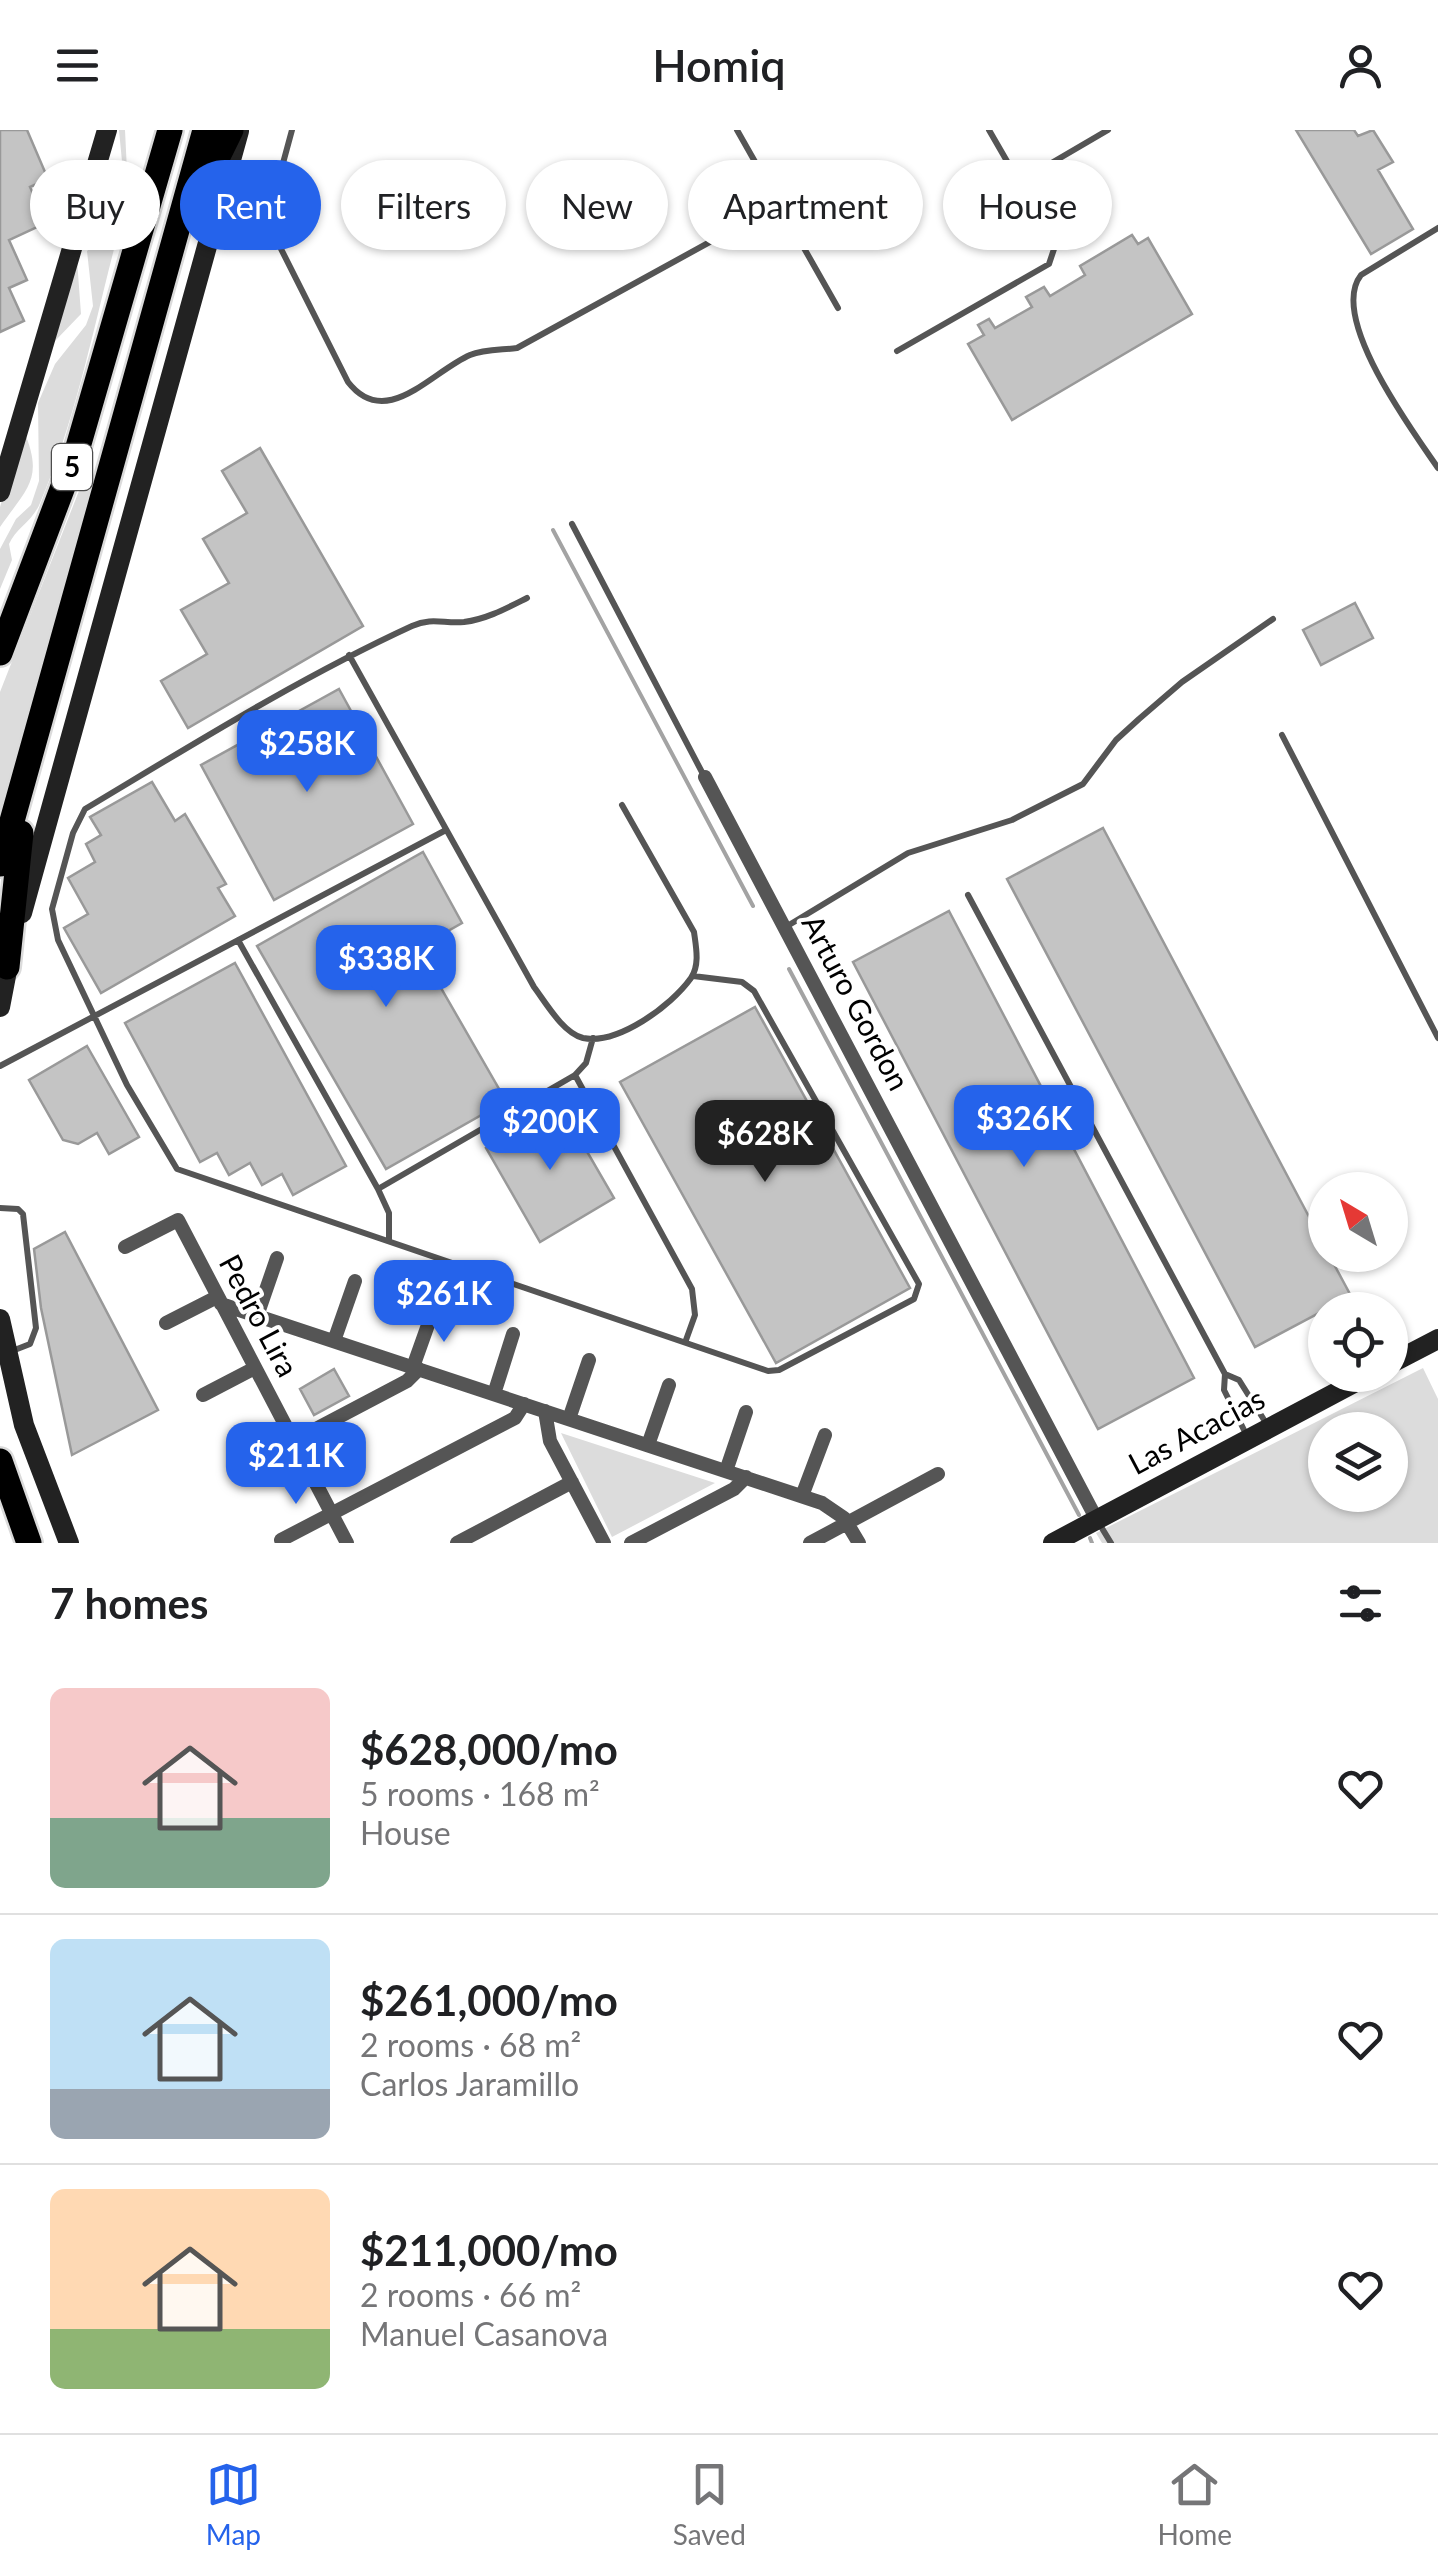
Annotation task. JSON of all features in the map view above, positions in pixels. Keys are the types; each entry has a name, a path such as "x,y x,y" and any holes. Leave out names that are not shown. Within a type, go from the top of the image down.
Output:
{"highway":[{"name":"5","path":"0,653 82,434 170,130"},
{"name":"5","path":"0,864 206,130"},
{"path":"172,249 230,130"},
{"path":"7,967 20,839 20,793"},
{"path":"0,1461 28,1540"},
{"path":"0,1493 28,1540"}],"street":[{"path":"0,492 107,130"},
{"path":"0,1007 7,967 240,130"},
{"name":"Arturo Gordon","path":"704,777 1096,1520"},
{"name":"Pedro Lira","path":"125,1247 178,1220 347,1543"},
{"path":"257,1316 277,1258"},
{"path":"334,1341 355,1281"},
{"path":"166,1323 219,1300 257,1316 829,1506 848,1523 859,1543"},
{"path":"242,1468 407,1382 416,1368 434,1308"},
{"path":"0,1319 33,1452 68,1543"},
{"path":"494,1394 513,1334"},
{"path":"1408,1354 1438,1338"},
{"path":"568,1419 589,1360"},
{"path":"203,1395 254,1368"},
{"path":"648,1445 669,1384"},
{"name":"Las Acacias","path":"1053,1543 1337,1392"},
{"path":"281,1540 515,1418 524,1404"},
{"path":"546,1411 547,1434 604,1543"},
{"path":"726,1471 746,1412"},
{"path":"802,1496 825,1435"},
{"path":"810,1543 938,1474"},
{"path":"631,1543 734,1490 746,1478"},
{"path":"457,1543 572,1482"}],"lane":[{"path":"292,130 272,200 270,216 277,247 348,382 356,393 382,402 404,397 470,355 517,348 695,250"},
{"path":"737,130 754,160"},
{"path":"989,130 1006,160"},
{"path":"1057,160 1108,130"},
{"path":"1438,228 1361,275 1353,285 1352,296 1353,316 1379,376 1438,468"},
{"path":"805,250 838,308"},
{"path":"897,352 1049,264 1054,250"},
{"path":"572,524 704,777"},
{"path":"528,598 480,619 458,622 436,618 415,624 349,656 85,810 73,833 52,909 58,940 94,1016 177,1169 768,1371 779,1370 914,1299 920,1291 754,991 742,982 693,976"},
{"path":"784,928 908,853 1012,820 1083,784 1116,740 1139,719 1182,682 1273,619"},
{"path":"349,656 534,987 580,1038 631,1027 693,976 697,956 694,932 622,804"},
{"path":"1282,735 1438,1038"},
{"path":"0,1066 446,830"},
{"path":"968,895 1225,1374 1224,1390 1249,1439"},
{"path":"238,940 378,1189 389,1213 389,1240"},
{"path":"378,1189 575,1075 586,1063 593,1038"},
{"path":"575,1075 692,1289 695,1315 686,1340"},
{"path":"0,1208 18,1209 23,1214 36,1328 30,1344 6,1354"},
{"path":"1225,1374 1239,1380 1269,1428"},
{"path":"1096,1520 1110,1543"}],"shaded area":[{"path":"119,130 125,130 126,160 122,160"},
{"path":"76,250 80,250 77,260 81,314 55,341"},
{"path":"114,250 65,437 37,509 9,544 12,560 0,589 0,549 16,519 31,505 39,481 38,403 55,364 86,325 93,306 87,251"},
{"path":"23,429 33,472 25,492 0,527 0,507"},
{"path":"86,473 98,478 0,820 0,692"},
{"path":"1423,1368 1438,1399 1438,1543 1102,1543 1096,1533 1308,1426 1308,1512 1408,1512 1408,1412 1336,1412 1375,1392 1408,1392 1408,1376"},
{"path":"561,1433 715,1483 612,1537"}],"building":[{"path":"0,130 27,130 40,160 30,160 30,230 9,240 27,280 9,288 24,321 0,332"},
{"path":"1296,130 1354,130 1358,136 1373,130 1393,162 1378,170 1413,229 1371,254"},
{"path":"1132,235 1138,244 1148,238 1192,314 1012,420 968,344 984,335 978,325 989,319 995,328 1032,307 1026,297 1044,287 1050,296 1085,275 1080,266"},
{"path":"260,448 363,626 188,728 161,681 207,654 181,610 229,583 203,539 247,513 222,471"},
{"path":"1355,603 1373,638 1321,665 1303,630"},
{"path":"339,689 413,824 274,900 201,765"},
{"path":"152,782 175,821 185,814 226,884 218,888 235,916 101,993 64,928 88,914 68,878 95,862 86,844 101,835 90,817"},
{"path":"1103,828 1308,1215 1308,1272 1338,1272 1349,1292 1308,1292 1308,1319 1255,1347 1007,879"},
{"path":"423,852 462,923 418,948 506,1101 386,1169 257,946"},
{"path":"949,911 1194,1378 1098,1429 853,962"},
{"path":"235,963 346,1166 293,1195 282,1174 262,1185 250,1163 229,1175 217,1153 200,1162 125,1023"},
{"path":"755,1007 910,1288 776,1363 620,1082"},
{"path":"87,1046 139,1137 109,1154 97,1133 78,1144 63,1140 29,1080"},
{"path":"560,1105 614,1198 540,1242 486,1148"},
{"path":"65,1232 158,1410 72,1455 41,1308 34,1249"},
{"path":"334,1369 349,1396 314,1415 300,1389"}],"waterway":[{"path":"553,530 753,906"},
{"path":"789,969 1079,1515"},
{"path":"1090,1538 1092,1543"}]}
